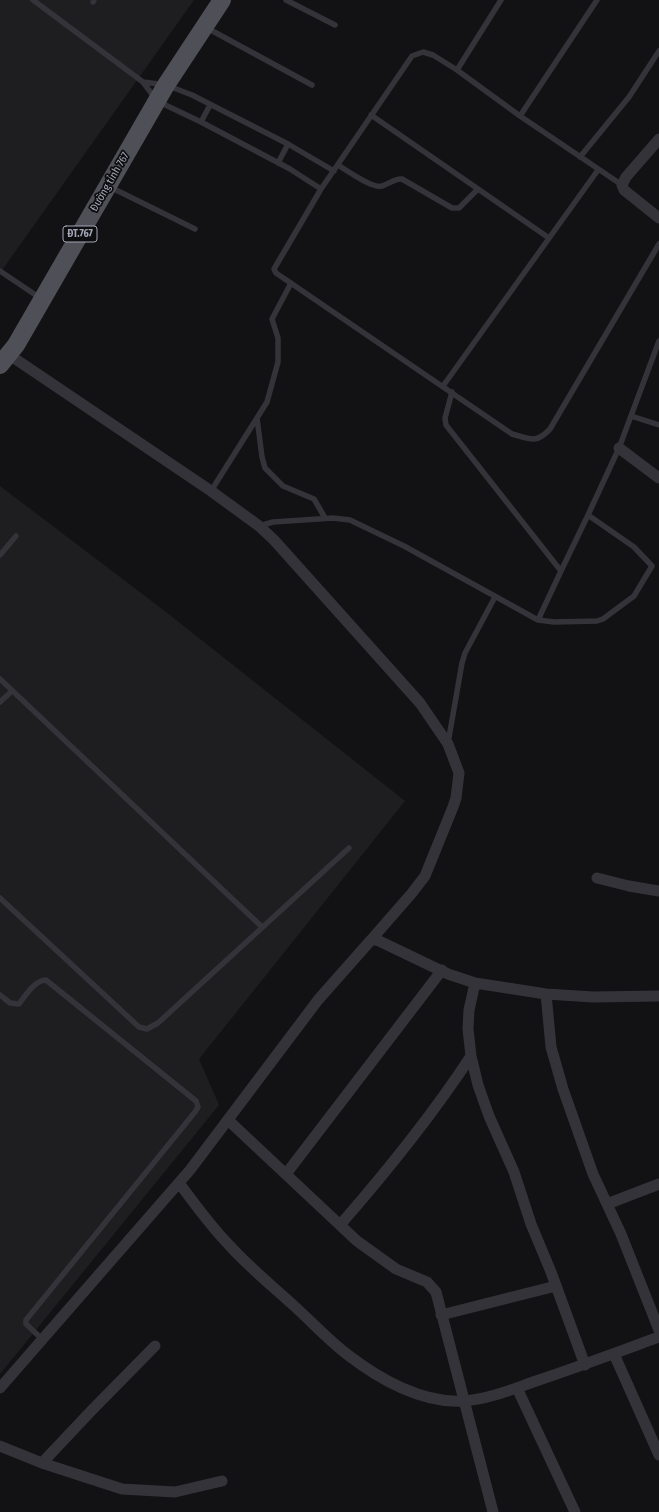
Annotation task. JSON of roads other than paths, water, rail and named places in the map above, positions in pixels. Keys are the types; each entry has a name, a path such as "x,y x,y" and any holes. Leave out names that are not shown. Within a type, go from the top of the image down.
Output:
{"main road":[{"name":"Đường tỉnh 767","path":"4,360 16,345 166,85 222,0"}],"street":[{"path":"659,139 626,177 622,185 624,190 659,218"},
{"path":"0,1388 179,1183 318,1000 425,876 456,798 459,773 448,744 414,696 351,627 312,581 259,526 211,492 4,360"},
{"path":"619,448 659,478"},
{"path":"597,878 629,886 659,891"},
{"path":"371,940 378,940 475,984 546,994 593,997 659,996"},
{"path":"286,1174 442,970"},
{"path":"475,984 469,1010 468,1029 471,1056 478,1085 514,1172 531,1224 585,1365"},
{"path":"546,994 551,1047 563,1089 592,1174 621,1234 659,1330"},
{"path":"340,1225 416,1134 442,1100 471,1056"},
{"path":"228,1120 357,1241 396,1269 432,1285 436,1292 493,1512"},
{"path":"179,1183 206,1220 230,1247 348,1356 390,1382 411,1392 438,1400 464,1401 497,1394 585,1365 659,1337"},
{"path":"607,1204 659,1184"},
{"path":"441,1315 556,1286"},
{"path":"42,1463 154,1346"},
{"path":"614,1354 659,1455"},
{"path":"517,1388 574,1512"},
{"path":"0,1446 42,1463 128,1490 175,1492 222,1481"}],"lane":[{"path":"33,0 143,82 157,101 278,163 321,190"},
{"path":"286,0 335,25"},
{"path":"458,70 501,0"},
{"path":"520,116 597,0"},
{"path":"205,27 312,85"},
{"path":"580,158 629,97 659,51"},
{"path":"622,185 520,116 458,70 433,54 423,52 412,56 371,115 321,190 274,269 276,273 512,434 532,440 542,438 554,422 659,244"},
{"path":"143,82 166,85 210,105 288,144 334,170"},
{"path":"200,122 210,105"},
{"path":"371,115 549,238"},
{"path":"278,163 288,144"},
{"path":"338,164 374,186 382,186 398,178 402,179 455,209 459,208 478,190"},
{"path":"443,386 598,170"},
{"path":"108,186 195,229"},
{"path":"0,271 42,299"},
{"path":"211,492 267,402 278,362 279,342 272,322 272,316 291,283"},
{"path":"538,620 619,448 659,341"},
{"path":"452,392 445,418 446,425 561,571"},
{"path":"631,416 659,425"},
{"path":"257,418 262,457 265,468 283,486 314,499 325,518"},
{"path":"259,526 273,522 341,518 358,523 411,550 538,620 554,622 597,621 603,619 634,596 652,566 634,547 588,516"},
{"path":"0,555 16,536"},
{"path":"448,744 464,658 495,597"},
{"path":"0,679 262,927"},
{"path":"0,702 12,691"},
{"path":"0,898 138,1027 147,1029 158,1023 349,848"},
{"path":"0,996 10,1003 19,1004 37,984 43,980 46,980 196,1101 198,1107 26,1320 26,1324 43,1340"}]}
